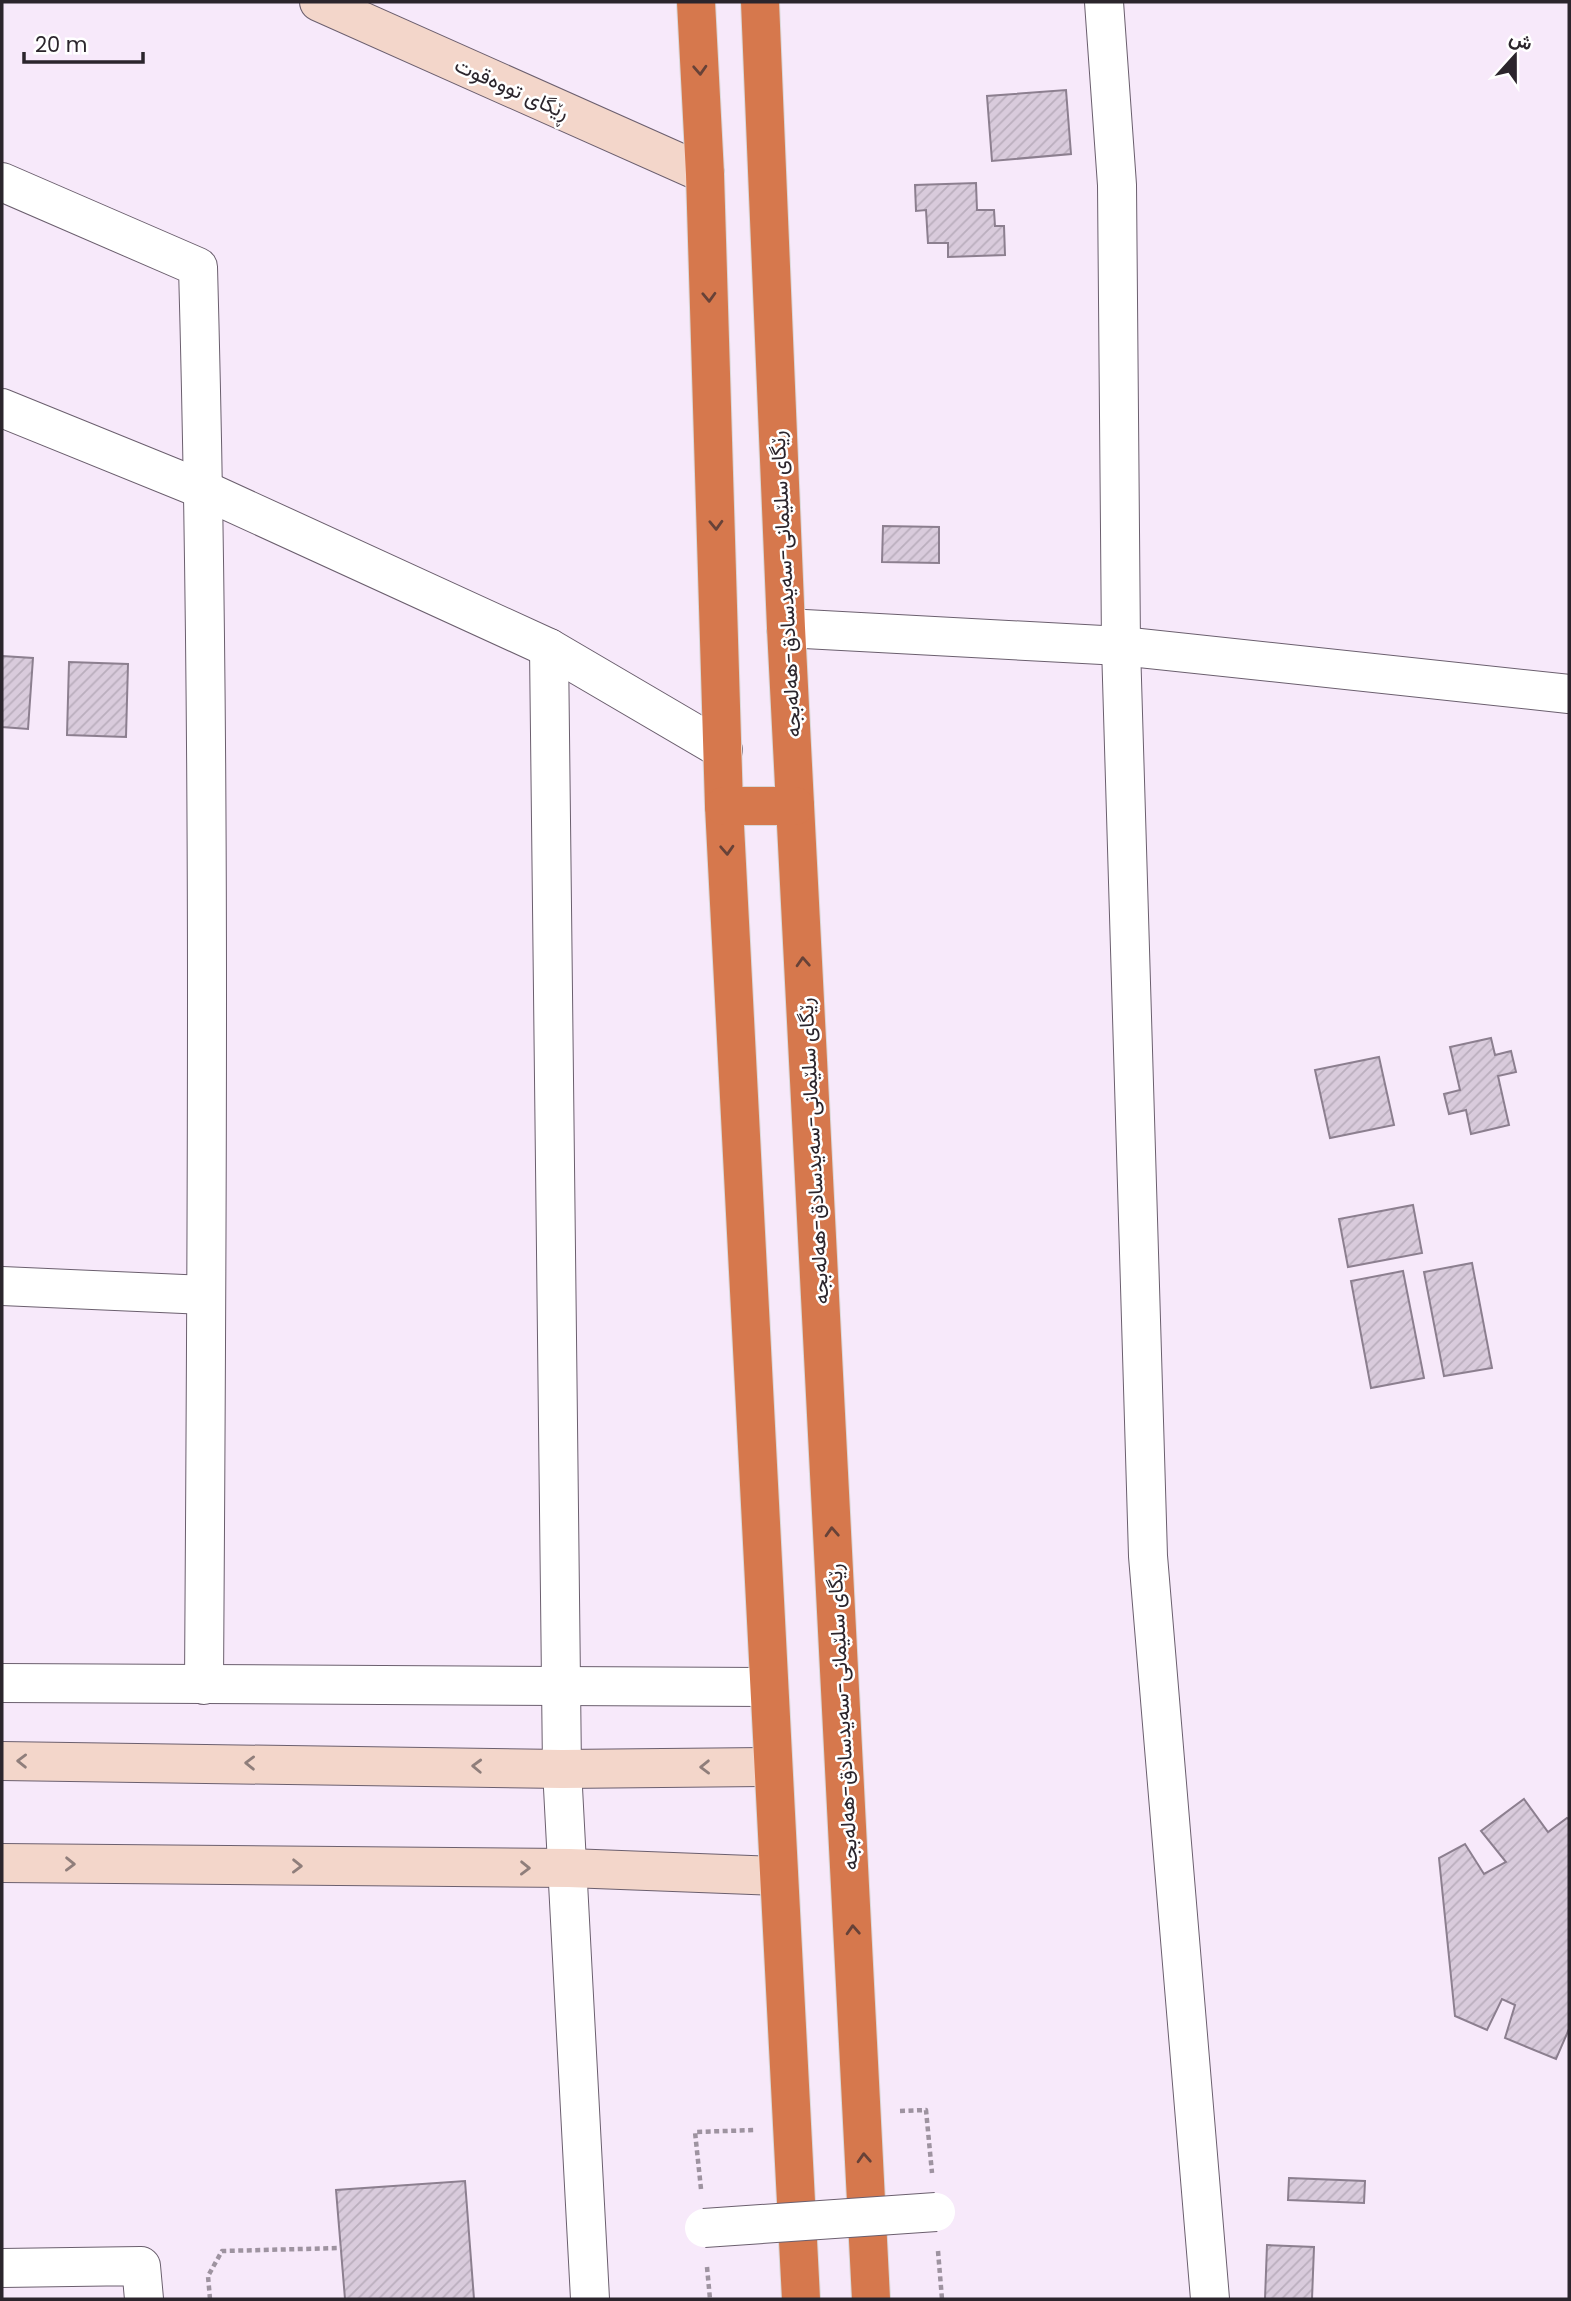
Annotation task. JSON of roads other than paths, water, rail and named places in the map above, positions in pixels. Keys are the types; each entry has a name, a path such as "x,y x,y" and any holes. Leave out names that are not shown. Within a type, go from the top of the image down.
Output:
{"highway":[{"path":"696,2 705,174 724,806 801,2299"},
{"name":"رێگای سلێمانی-سەیدسادق-هەلەبجە","path":"760,2 786,628 871,2299"},
{"path":"724,806 795,806"}],"street":[{"name":"ڕێگای تووەقوت","path":"319,2 705,174"},
{"path":"1104,2 1117,185 1121,646 1148,1556 1210,2299"},
{"path":"2,182 198,267 204,490 204,1685"},
{"path":"2,408 204,490 549,648 723,750"},
{"path":"786,628 1121,646 1569,694"},
{"path":"549,648 562,1769 590,2299"},
{"path":"2,1286 206,1295"},
{"path":"2,1683 769,1687"},
{"path":"2,1760 562,1769 773,1767"},
{"path":"2,1863 569,1868 779,1876"},
{"path":"704,2228 935,2212"},
{"path":"2,2269 141,2266 144,2299"}]}
